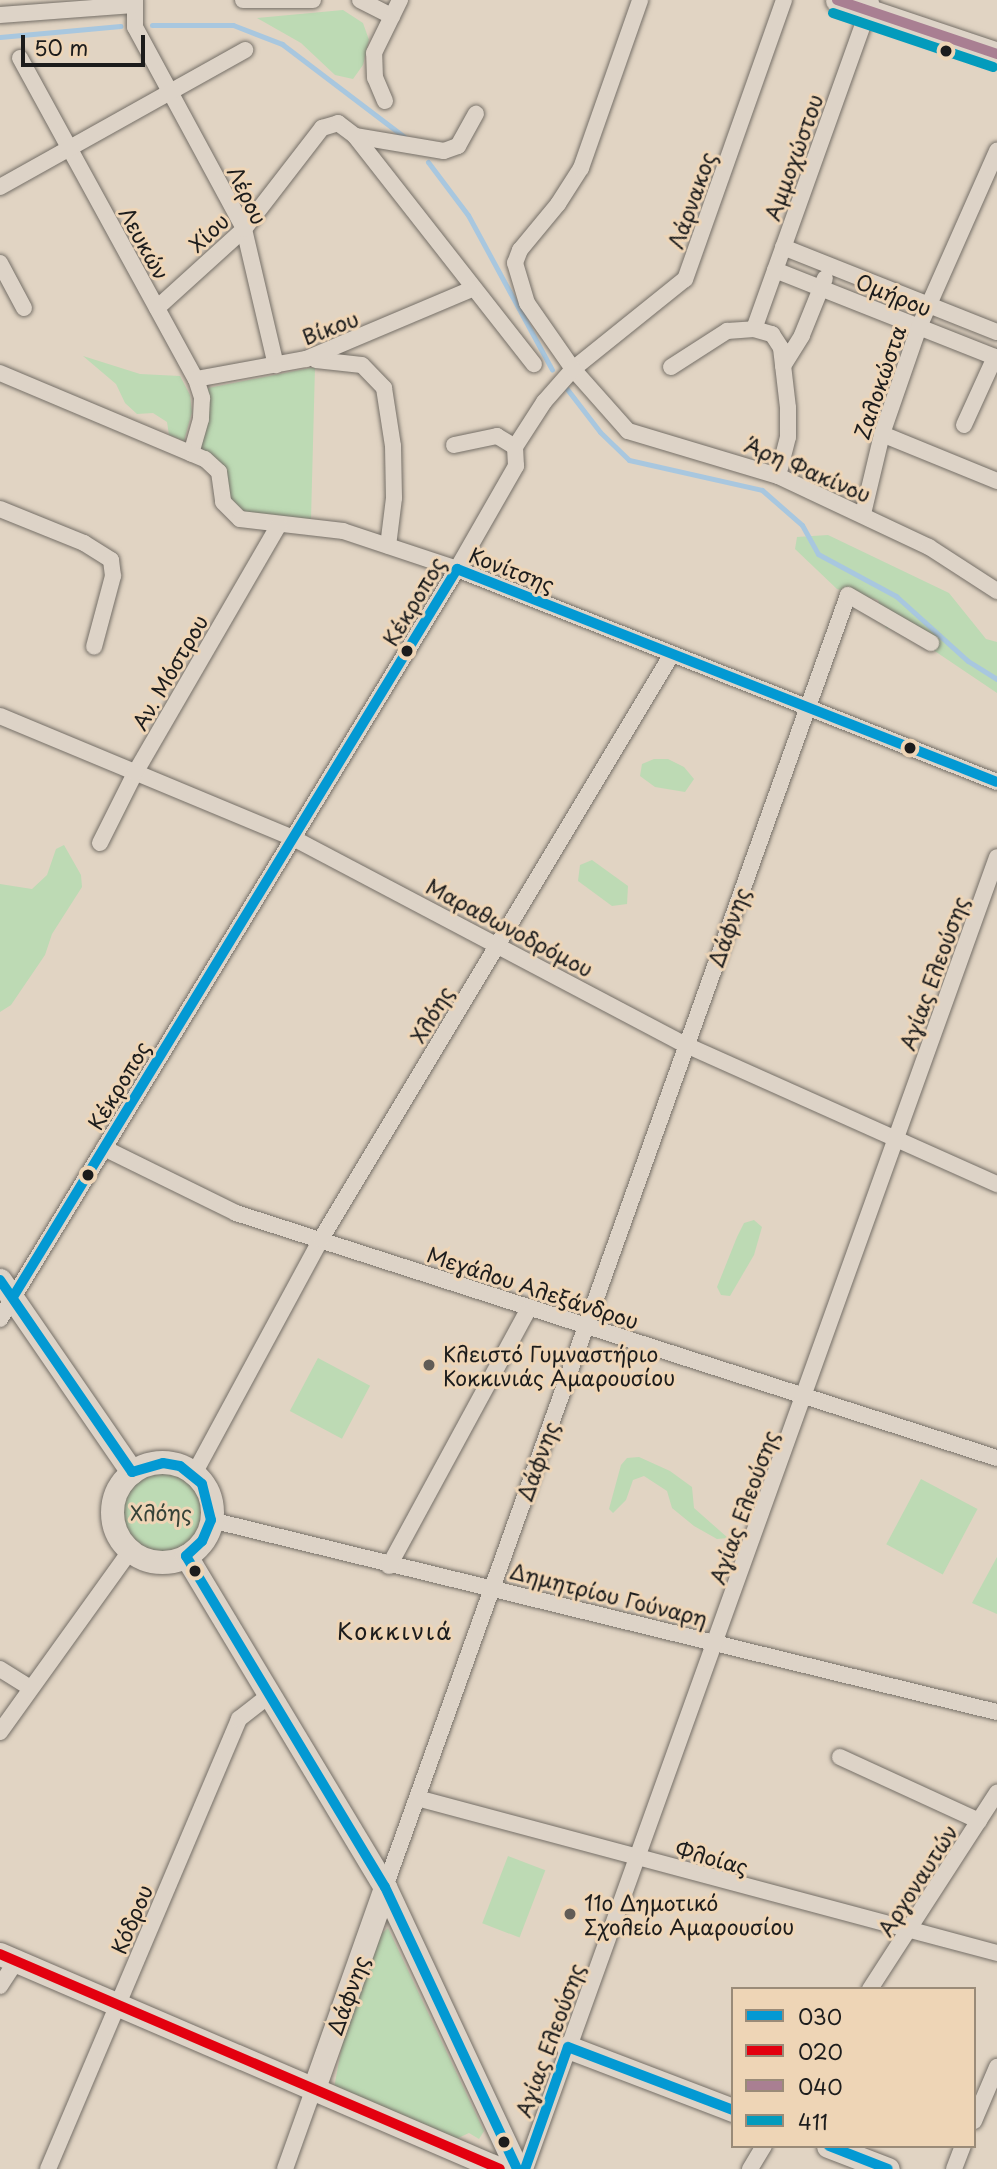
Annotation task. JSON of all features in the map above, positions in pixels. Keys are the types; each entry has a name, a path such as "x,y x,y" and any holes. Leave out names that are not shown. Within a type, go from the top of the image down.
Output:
{"street":[{"path":"243,0 313,0"},
{"path":"360,0 392,16"},
{"path":"386,101 373,64 376,45 400,0"},
{"path":"573,369 527,303 515,263 520,250 558,204 581,168 640,0"},
{"name":"Λάρνακος","path":"573,369 685,279 784,0"},
{"path":"836,0 870,5 997,54"},
{"path":"0,15 134,3"},
{"name":"Λέρου","path":"134,3 135,27 244,229 276,365"},
{"name":"Αμμοχώστου","path":"754,329 870,5"},
{"path":"0,187 245,50"},
{"name":"Λευκών","path":"20,58 196,379 202,398 201,419 191,454"},
{"path":"355,136 444,151 458,146 476,114"},
{"name":"Χίου","path":"157,308 244,229 322,128 338,123 355,136"},
{"path":"355,136 471,289 534,364"},
{"name":"Ζαλοκώστα","path":"863,514 881,434 919,327 997,151"},
{"path":"783,247 997,332"},
{"path":"0,263 24,308"},
{"path":"783,366 802,335 830,266"},
{"name":"Ομήρου","path":"775,270 996,358"},
{"name":"Βίκου","path":"196,379 306,359 471,289"},
{"path":"671,367 684,363 713,337 754,329 772,334 781,348 788,437 778,476"},
{"path":"964,425 996,358"},
{"path":"306,359 362,365 384,388 393,446 394,498 388,546"},
{"name":"Κέκροπος","path":"0,1320 7,1288 104,1148 457,569 516,466 515,447 544,402 573,369"},
{"name":"Άρη Φακίνου","path":"573,369 628,431 778,476 929,547 997,591"},
{"name":"Κονίτσης","path":"0,373 191,454 219,472 220,493 229,512 240,519 343,531 457,569 997,782"},
{"path":"881,434 997,481"},
{"path":"454,445 496,436 515,447"},
{"path":"0,509 84,543 111,560 114,576 94,647"},
{"name":"Αν. Μόστρου","path":"100,844 135,773 279,525"},
{"name":"Δάφνης","path":"285,2169 848,595 932,643"},
{"name":"Χλόης","path":"194,1474 321,1239 672,654"},
{"name":"Μαραθωνοδρόμου","path":"0,716 293,838 498,943 686,1045 894,1142 997,1184"},
{"name":"Αγίας Ελεούσης","path":"525,2169 805,1397 997,857"},
{"name":"Μεγάλου Αλεξάνδρου","path":"104,1148 213,1204 997,1458"},
{"path":"7,1288 132,1472"},
{"path":"389,1566 528,1308"},
{"path":"163,1463 194,1474 208,1495 211,1520 202,1541 186,1556 157,1562 130,1551 117,1533 111,1511 121,1482 132,1472 163,1463"},
{"name":"Δημητρίου Γούναρη","path":"211,1520 389,1566 492,1587 997,1712"},
{"path":"0,1732 29,1687 130,1551"},
{"path":"186,1556 267,1697 385,1887 517,2169"},
{"path":"0,1669 29,1687"},
{"name":"Κόδρου","path":"48,2169 239,1719 267,1697"},
{"path":"840,1757 979,1821"},
{"name":"Αργοναυτών","path":"871,1987 997,1793"},
{"name":"Φλοίας","path":"417,1798 638,1860 997,1953"},
{"path":"0,1986 8,1958 500,2169"},
{"path":"568,2047 731,2109"},
{"path":"976,2116 997,2067"},
{"path":"750,2169 763,2148"},
{"path":"833,2148 888,2169"},
{"path":"954,2169 962,2148"}],"green space":[{"path":"343,10 363,23 369,40 363,65 353,79 335,75 301,43 257,18"},
{"path":"83,356 140,374 180,376 190,395 192,412 184,441 169,435 167,422 153,413 137,414 125,403 116,384"},
{"path":"315,367 311,520 282,521 234,510 213,458 199,447 209,420 208,388"},
{"path":"828,535 949,593 986,639 997,642 997,693 905,631 886,628 878,600 837,589 795,549 797,537"},
{"path":"654,759 668,759 684,767 694,779 685,792 655,787 640,776 642,764"},
{"path":"64,845 81,875 82,887 52,934 45,955 11,1005 0,1012 0,884 32,889 47,875 56,849"},
{"path":"592,860 628,886 627,904 612,906 578,881 580,865"},
{"path":"754,1220 762,1227 754,1255 730,1296 721,1295 717,1287 737,1237 744,1223"},
{"path":"318,1358 370,1386 342,1439 290,1411"},
{"path":"639,1457 670,1471 692,1487 694,1508 728,1538 717,1539 694,1526 672,1508 667,1491 644,1476 633,1480 626,1500 613,1513 609,1509 621,1465 627,1458"},
{"name":"Χλόης","path":"161,1472 176,1475 189,1484 198,1497 201,1512 198,1527 189,1540 176,1549 161,1552 146,1549 133,1540 124,1527 121,1512 124,1497 133,1484 146,1475"},
{"path":"921,1479 978,1509 943,1574 886,1544"},
{"path":"997,1557 997,1614 972,1603"},
{"path":"508,1856 545,1870 520,1938 482,1923"},
{"path":"388,1928 484,2131 479,2139 469,2133 456,2139 334,2088 347,2019 378,1937"}],"waterway":[{"path":"152,25 233,25 282,44 407,139"},
{"path":"0,37 120,26"},
{"path":"428,162 468,215 552,370"},
{"path":"567,389 600,432 629,460 762,490 802,525 818,554 896,596 968,661 997,679"}],"transit line":[{"name":"040","path":"837,0 997,54"},
{"name":"411","path":"833,13 993,67"},
{"name":"030","path":"13,1297 457,569 997,782"},
{"name":"030","path":"0,1280 132,1472 163,1463 180,1466 202,1484 211,1520 202,1541 186,1556 385,1887 517,2169"},
{"name":"020","path":"0,1954 500,2169"},
{"name":"030","path":"525,2169 568,2047 731,2109"},
{"name":"030","path":"834,2148 888,2169"}],"place":[{"name":"Κλειστό Γυμναστήριο Κοκκινιάς Αμαρουσίου","path":"429,1365"},
{"name":"11ο Δημοτικό Σχολείο Αμαρουσίου","path":"570,1914"}],"district":[{"name":"Κοκκινιά","path":"395,1631"}]}
